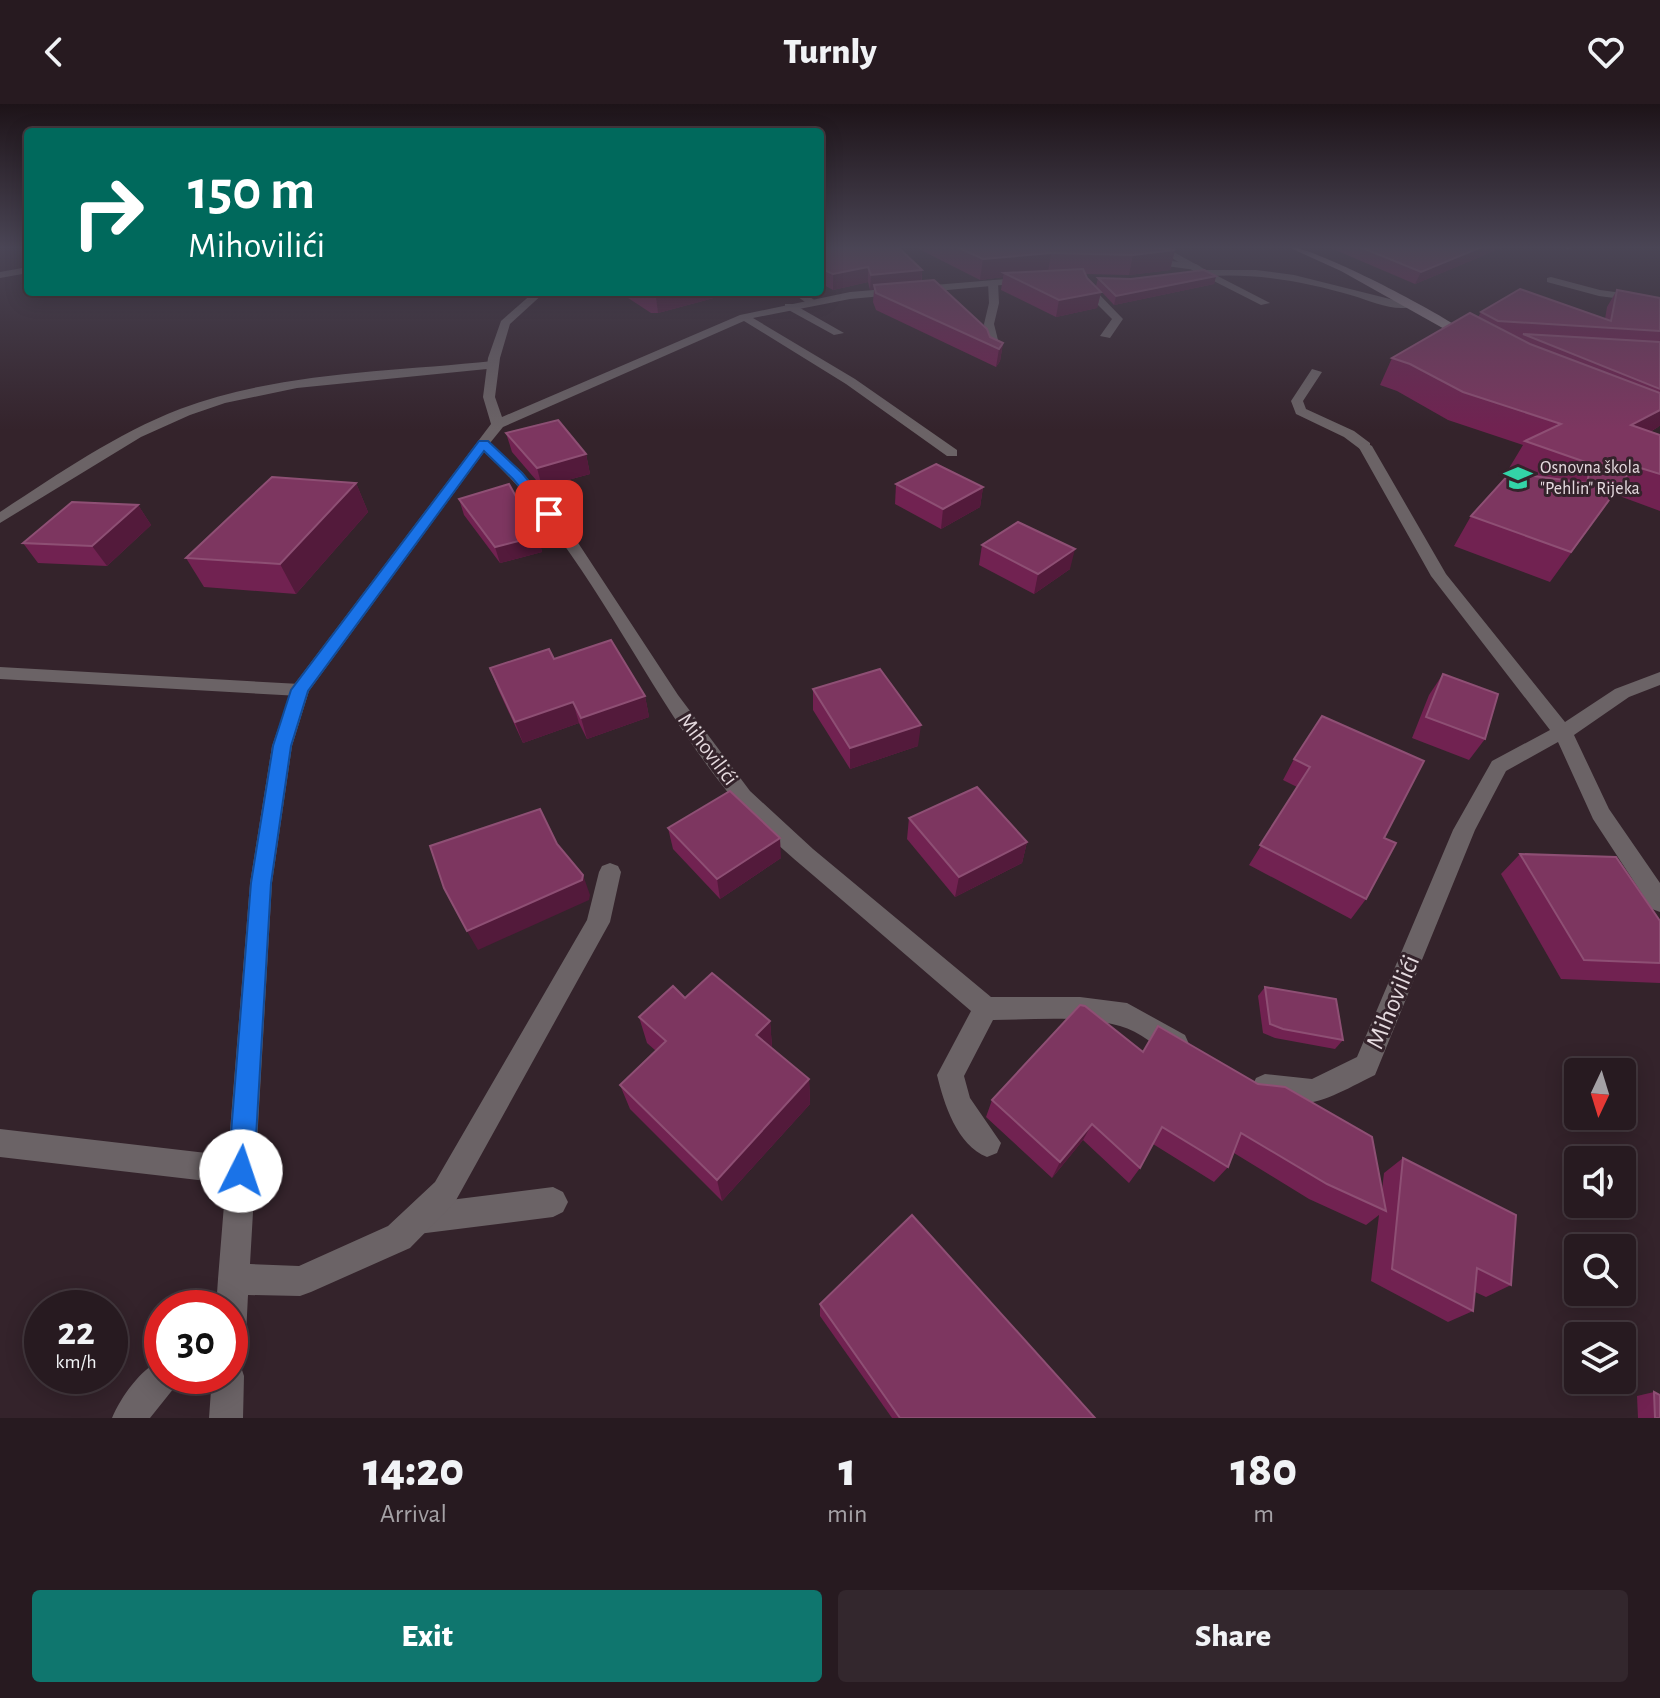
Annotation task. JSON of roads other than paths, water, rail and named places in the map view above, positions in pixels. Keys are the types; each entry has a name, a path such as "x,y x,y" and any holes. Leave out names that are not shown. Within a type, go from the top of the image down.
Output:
{"main road":[{"path":"1413,307 1479,344"}],"street":[{"path":"498,424 489,397 493,365 505,323 523,307"},
{"path":"232,1290 261,883 282,746 300,690 498,424 744,317 784,307"},
{"path":"791,307 838,333"},
{"path":"993,307 989,324 995,352"},
{"path":"1106,307 1118,319 1106,336"},
{"path":"744,317 820,361 952,453"},
{"path":"0,519 98,455 185,412 240,396 303,384 493,365"},
{"path":"1316,372 1297,401 1301,411 1349,434 1365,446 1439,576 1563,733 1600,813 1660,902"},
{"name":"Mihovilići","path":"483,444 518,476 564,532 671,700 743,797 805,855 986,1008"},
{"path":"0,673 300,690"},
{"name":"Mihovilići","path":"1245,1085 1313,1092 1366,1066 1464,830 1499,766 1541,741 1563,733 1622,693 1660,678"},
{"path":"248,1302 399,1237 445,1192 598,922 610,872"},
{"path":"987,1143 958,1105 950,1075 986,1008 1080,1009 1127,1015 1193,1054"},
{"path":"0,1143 241,1171"},
{"path":"418,1219 553,1202"},
{"path":"129,1418 148,1394"},
{"path":"226,1418 227,1394"}],"place":[{"name":"Osnovna škola \"Pehlin\" Rijeka","path":"1518,478"}]}
